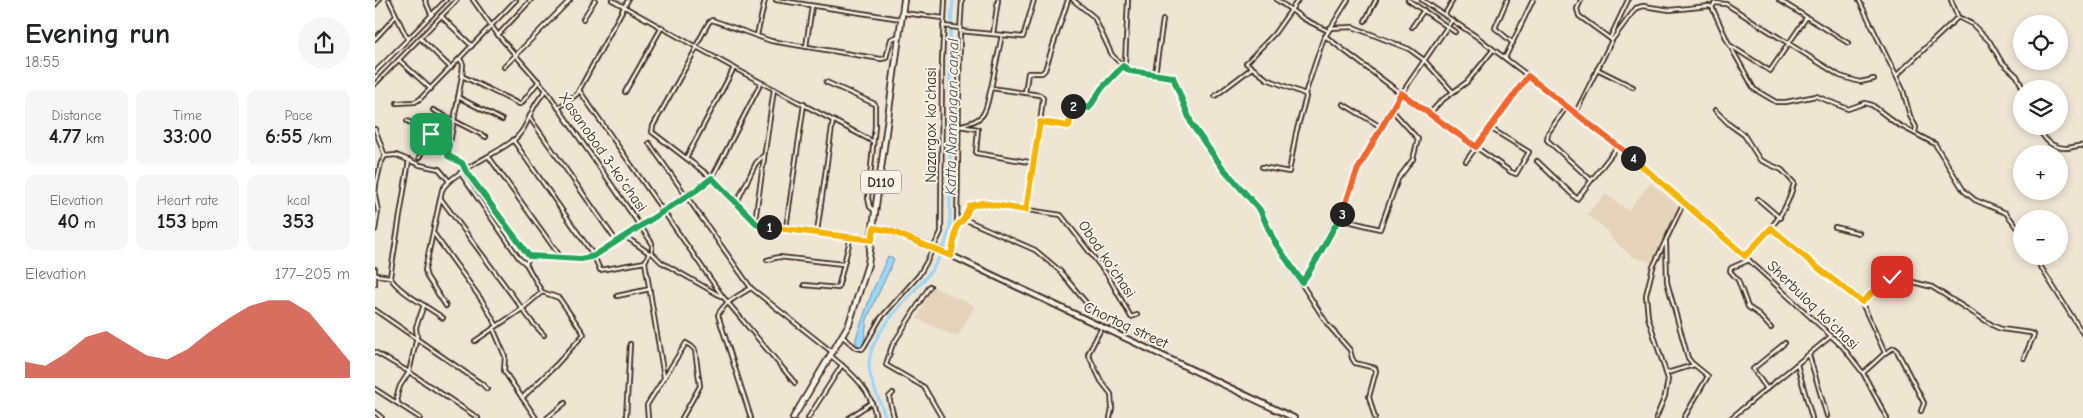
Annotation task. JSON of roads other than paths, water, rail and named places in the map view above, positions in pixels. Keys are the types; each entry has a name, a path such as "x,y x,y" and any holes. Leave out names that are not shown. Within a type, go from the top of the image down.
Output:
{"main road":[{"name":"D110","path":"793,418 843,337 861,288 877,212 905,0"},
{"name":"Chortoq street","path":"874,228 891,231 949,255 1294,418"}],"street":[{"path":"375,5 379,0"},
{"path":"389,0 406,36 409,38"},
{"path":"425,0 431,14"},
{"path":"375,72 446,0"},
{"path":"375,84 457,0"},
{"name":"Xasanobod 3-koʻchasi","path":"473,0 497,35 546,90 653,243 651,253"},
{"path":"397,103 417,102 516,0"},
{"path":"497,35 531,0"},
{"path":"504,67 570,0"},
{"path":"583,19 595,0"},
{"path":"612,0 733,68 872,141"},
{"path":"558,108 573,98 579,90 628,0"},
{"path":"757,35 765,0"},
{"path":"776,0 902,20"},
{"name":"Nazargox koʻchasi","path":"843,337 856,348 862,349 864,347 880,319 919,274 939,238 942,226 943,18 945,0"},
{"path":"949,255 957,226 962,0"},
{"path":"993,34 998,0"},
{"path":"943,26 1023,37 1034,0"},
{"path":"1025,93 1029,73 1042,73 1045,70 1068,0"},
{"path":"1073,0 1094,17 1112,55 1123,66 1130,71 1170,76 1175,80 1192,125 1222,167 1260,210 1274,241 1328,325 1350,350 1353,360 1358,364 1375,368 1369,397 1375,418"},
{"path":"1040,122 1069,126 1073,104 1089,108 1102,88 1123,66 1126,56 1128,0"},
{"path":"1277,0 1291,11 1328,30 1353,27 1409,49 1424,60 1453,92"},
{"path":"1298,0 1275,34 1246,63 1269,81 1305,94"},
{"path":"1262,167 1289,172 1306,97 1305,94 1325,36 1348,0"},
{"path":"1365,21 1377,0"},
{"path":"1408,0 1455,32"},
{"name":"Sherbuloq koʻchasi","path":"1422,0 1445,14 1576,112 1684,202 1745,256 1849,354 1863,374 1887,418"},
{"path":"1445,14 1453,0"},
{"path":"1507,0 1495,28 1513,43"},
{"path":"1505,58 1533,0"},
{"path":"1581,0 1577,9 1579,16 1611,39"},
{"path":"1576,112 1629,0"},
{"path":"1779,0 1848,43"},
{"path":"1859,0 1897,75 1916,127 1915,133"},
{"path":"1951,0 1958,17 1973,24 1990,42 2001,61 2019,80"},
{"path":"1712,7 1715,1 1729,6 1842,77 1860,82 1874,79"},
{"path":"806,47 812,6"},
{"path":"1611,39 1638,7 1670,10 1712,7"},
{"path":"1712,7 1752,86 1772,101 1785,102 1816,96 1848,109 1867,104 1897,124 1928,139 1937,146 1950,171 1964,191 1977,201 2006,213 2013,222"},
{"path":"1412,27 1424,10"},
{"path":"903,13 943,18"},
{"path":"375,39 396,16"},
{"path":"441,16 472,46"},
{"path":"1897,75 1958,17"},
{"path":"1730,45 1770,71 1806,18"},
{"path":"872,240 761,226 712,178 651,130 709,22 712,20 771,41 884,59 887,56 891,39 900,36"},
{"path":"1155,74 1163,20"},
{"path":"1302,282 1312,268 1335,222 1340,216 1357,171 1391,109 1453,20"},
{"path":"625,92 662,27"},
{"path":"959,126 974,123 985,112 1002,35"},
{"path":"1325,36 1424,111 1431,113 1438,120 1516,174 1529,152 1490,128"},
{"path":"420,38 451,68"},
{"path":"1431,113 1433,108 1467,82 1493,50"},
{"path":"460,59 463,64 462,76 448,156 462,163 529,256 562,259 581,259 594,256 641,227 712,178 761,83"},
{"path":"399,60 431,89"},
{"path":"686,158 733,68"},
{"path":"1215,96 1253,68"},
{"path":"1597,69 1633,87"},
{"path":"462,76 520,104 539,81"},
{"path":"1465,161 1528,76"},
{"path":"826,82 875,104 875,126 867,198 870,207 877,212"},
{"path":"991,88 1040,95 1043,98 1035,163 1026,210"},
{"path":"755,221 774,89"},
{"path":"446,306 425,273 442,190 449,180 489,157 513,140 525,128 534,107 546,90"},
{"path":"579,90 728,304 795,383"},
{"path":"458,97 502,120"},
{"path":"786,228 803,104"},
{"path":"1343,104 1381,127"},
{"path":"1567,106 1548,133 1547,140 1591,180"},
{"path":"1340,216 1348,221 1380,229 1398,179 1413,159 1418,139 1391,109"},
{"path":"433,110 486,137"},
{"path":"1715,110 1730,126 1744,135 1760,160 1783,170 1793,181 1790,198 1780,218 1745,256"},
{"path":"529,118 617,242"},
{"path":"817,232 833,120"},
{"path":"407,121 449,144"},
{"path":"959,126 978,129 975,150 977,153 1035,163"},
{"path":"375,129 385,156"},
{"path":"419,158 431,134"},
{"path":"2041,135 2050,144 2067,148 2083,146"},
{"path":"513,140 594,256 601,270 645,262"},
{"path":"649,143 751,288 852,373 865,388 872,402 876,418"},
{"path":"1537,161 1577,199 1618,146"},
{"path":"385,156 396,155 420,165 439,169 449,180"},
{"path":"737,202 756,163 764,155"},
{"path":"375,230 378,211 375,195 376,184 381,162 385,156"},
{"path":"489,157 562,259"},
{"path":"409,160 390,277 393,282 443,318"},
{"path":"461,174 519,258 526,264 542,292 559,298 584,334 522,398"},
{"path":"440,198 522,309 544,335"},
{"path":"1758,199 1780,218"},
{"path":"1656,418 1667,387 1667,373 1651,326 1646,302 1651,272 1684,202"},
{"name":"Obod koʻchasi","path":"957,226 964,219 970,206 974,204 995,205 1064,216 1108,276 1131,317 1137,315"},
{"path":"964,219 1035,250 1059,270 1088,305"},
{"path":"1835,227 1859,233"},
{"path":"1771,228 1862,302 1885,353"},
{"path":"434,234 483,302 495,327 505,356 504,371 536,418"},
{"path":"626,236 661,262 724,298"},
{"path":"804,285 838,288 851,236"},
{"path":"1666,241 1667,282 1688,358 1707,373 1708,378 1684,418"},
{"path":"651,253 645,262 664,379"},
{"path":"526,264 529,256"},
{"path":"767,260 779,257 843,264"},
{"path":"1749,260 1731,268 1730,271 1738,280 1748,307 1757,313 1771,328"},
{"path":"2040,265 2083,334"},
{"path":"375,269 375,284"},
{"path":"376,275 390,277"},
{"path":"1862,302 1890,276 1932,287 1994,326 2001,329 2031,333 2033,340 2024,358"},
{"path":"930,286 891,346 886,365 924,387 942,418"},
{"path":"751,288 719,311 718,314 751,418"},
{"path":"617,296 649,289"},
{"path":"475,341 522,309 542,292"},
{"path":"398,403 397,396 400,386 409,372 417,338 416,327 424,304"},
{"path":"375,310 483,384 487,389"},
{"path":"1102,326 1088,354 1101,381 1111,394 1112,408 1110,418"},
{"path":"1731,418 1831,336"},
{"path":"1767,389 1753,370 1785,342"},
{"path":"626,418 630,344"},
{"path":"648,418 647,405 685,344 695,350 700,386 682,418"},
{"path":"1863,374 1885,353 1894,348 1924,403 1921,411"},
{"path":"375,352 409,372 478,418"},
{"path":"1809,355 1827,416"},
{"path":"1797,364 1812,418"},
{"path":"809,418 842,365"},
{"path":"1667,373 1695,365"},
{"path":"375,389 419,418"},
{"path":"893,393 889,399 893,418"},
{"path":"849,418 859,409 872,402"},
{"path":"547,418 565,404"},
{"path":"375,412 382,418"}],"water":[{"path":"888,256 894,259 868,317 862,347 859,347 856,343 856,338 872,292"}],"waterway":[{"name":"Katta Namangan canal","path":"886,418 871,380 870,354 882,330 935,264 944,246 950,227 950,37 953,0"}]}
